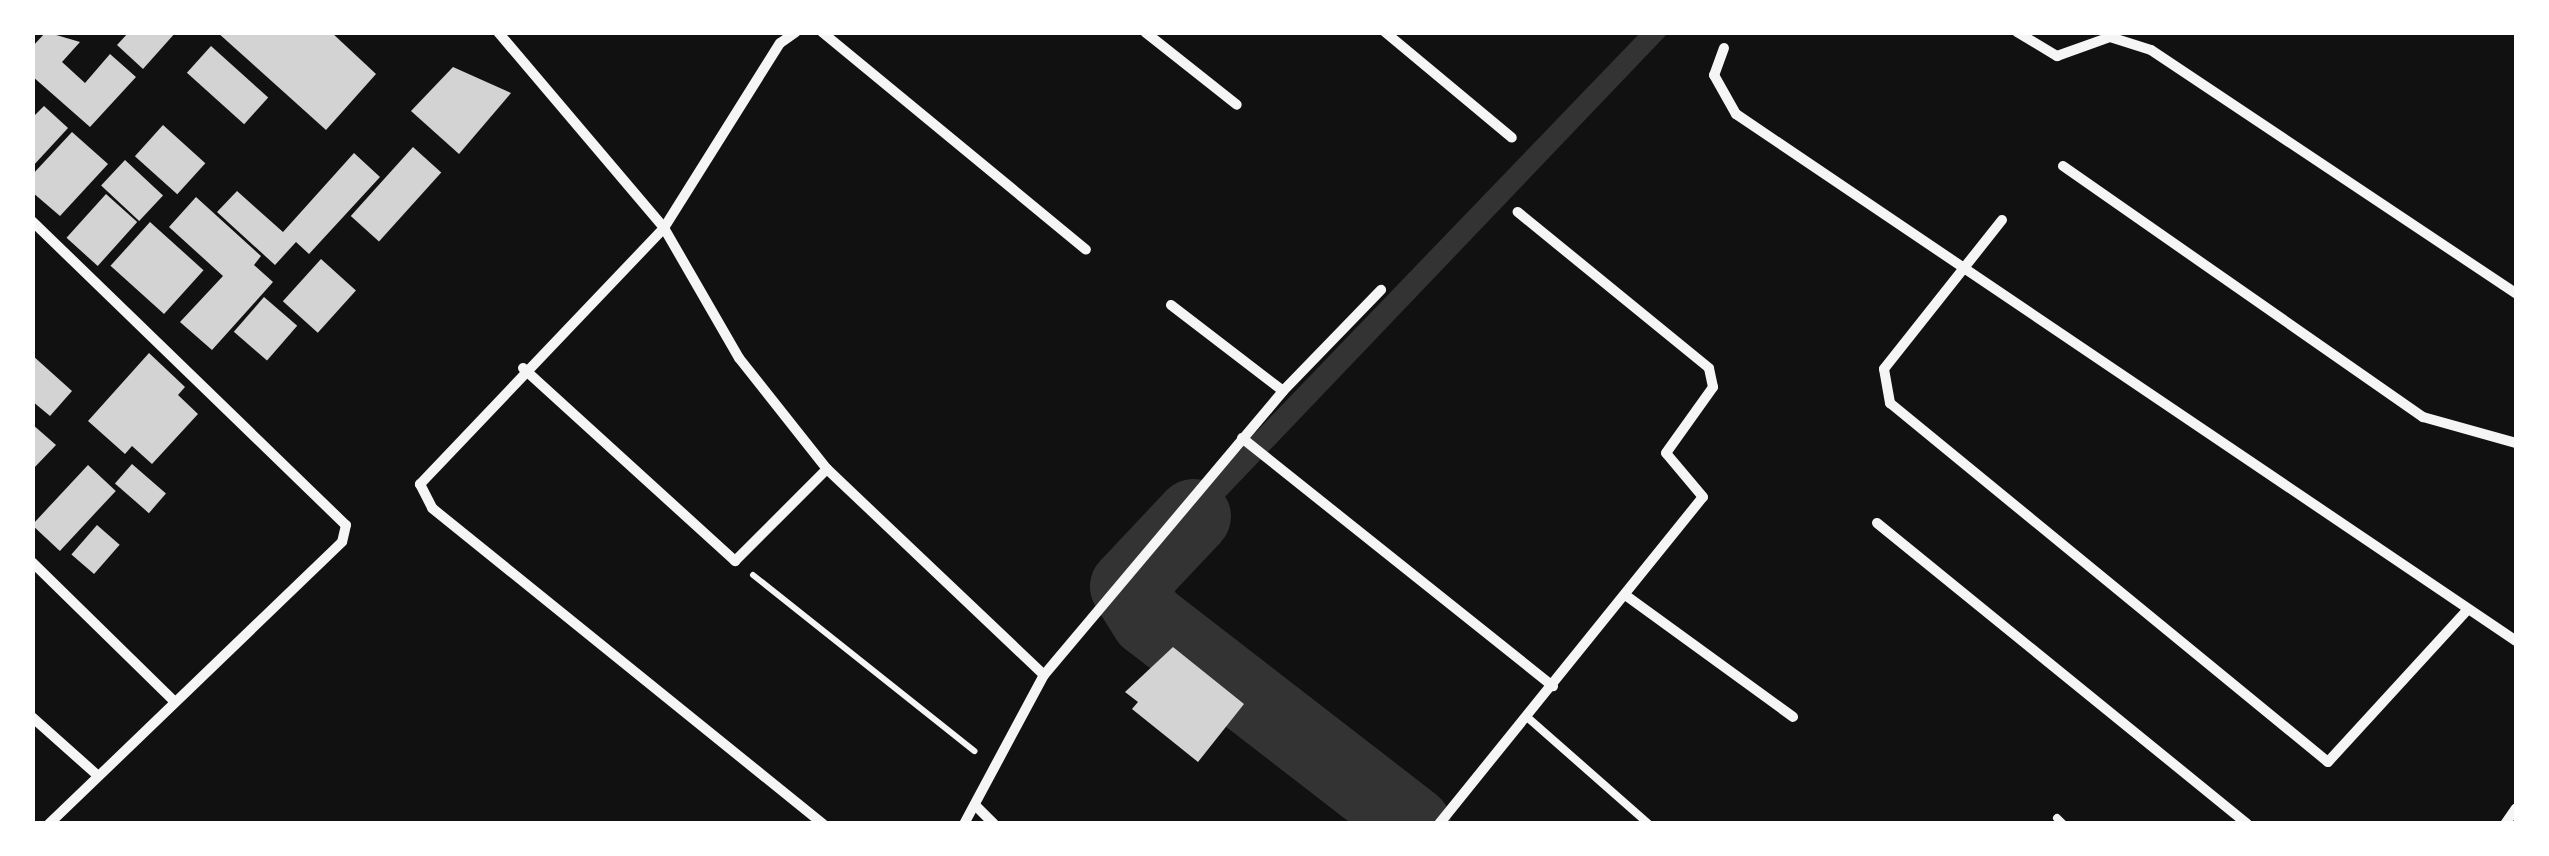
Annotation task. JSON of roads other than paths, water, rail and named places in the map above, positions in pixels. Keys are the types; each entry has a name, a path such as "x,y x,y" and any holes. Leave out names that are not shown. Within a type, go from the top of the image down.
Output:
{"street":[{"path":"498,32 664,228 740,358 827,469 1044,675"},
{"path":"796,32 780,43 664,228 523,368 420,484 432,508 528,581 823,824"},
{"path":"822,32 1086,250"},
{"path":"1144,32 1237,105"},
{"path":"1385,32 1512,138"},
{"path":"2017,32 2058,56 2110,37 2151,50 2516,293"},
{"path":"1724,48 1718,95 1736,114 2516,641"},
{"path":"2063,166 2423,418 2516,443"},
{"path":"1438,824 1701,506 1702,492 1666,453 1714,377 1518,212"},
{"path":"2002,220 1884,369 1880,384 1890,403 2311,754 2328,762 2342,754 2468,609"},
{"path":"32,222 346,525 342,542 49,824"},
{"path":"964,824 1044,675 1283,391 1381,290"},
{"path":"1171,305 1283,391"},
{"path":"523,368 735,560 827,469"},
{"path":"1244,438 1554,686"},
{"path":"1877,523 2248,824"},
{"path":"32,562 174,701"},
{"path":"1628,597 1793,717"},
{"path":"32,717 97,775"},
{"path":"975,805 994,824"},
{"path":"2505,824 2516,808"}],"lane":[{"path":"1527,717 1650,824"}],"waterway":[{"path":"1193,516 1127,586 1148,619 1413,824"}]}
